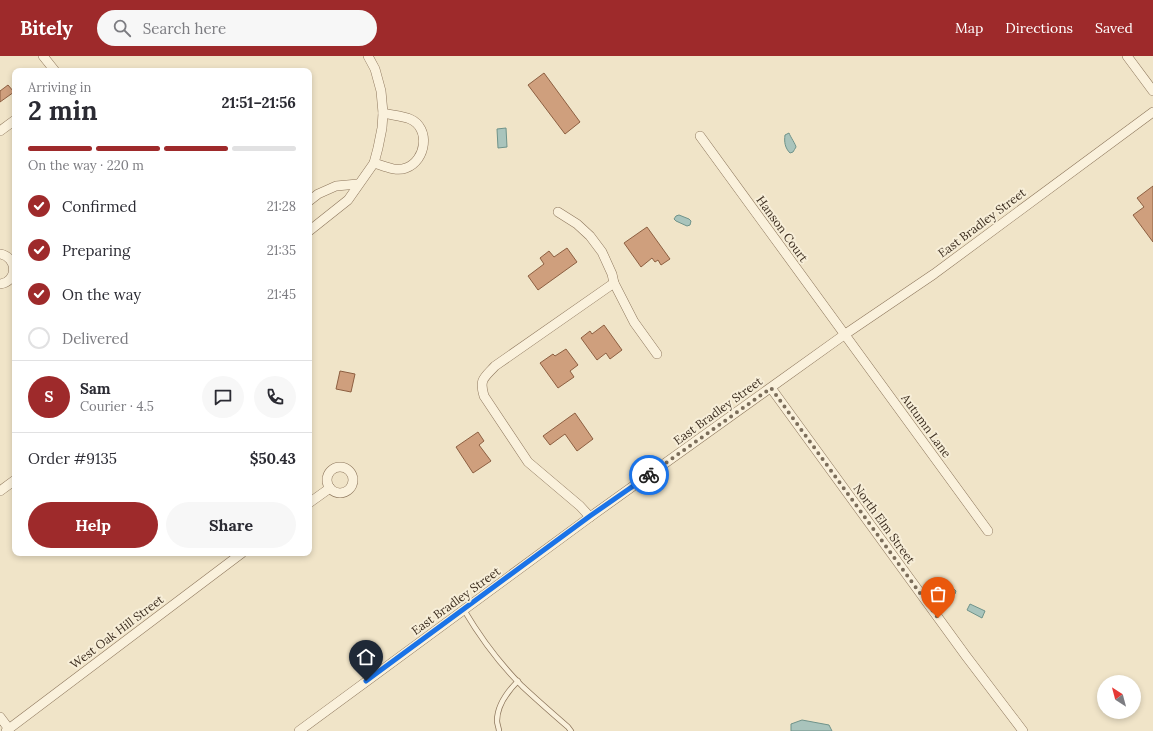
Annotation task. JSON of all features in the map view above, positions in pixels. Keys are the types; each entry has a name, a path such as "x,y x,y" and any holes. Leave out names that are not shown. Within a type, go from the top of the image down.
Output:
{"street":[{"path":"43,56 52,68"},
{"path":"312,229 348,200 374,163 382,128 383,113 381,91 375,69 368,56"},
{"path":"1127,56 1153,91"},
{"name":"East Bradley Street","path":"299,731 590,516 844,335 934,274 1153,112"},
{"path":"374,163 392,169 406,168 415,163 422,154 424,138 420,127 410,119 383,113"},
{"path":"0,131 12,122"},
{"name":"Hanson Court","path":"700,136 844,335"},
{"path":"312,199 318,194 336,186 358,184"},
{"path":"558,212 578,224 590,236 602,252 612,274 614,283 634,322 657,354"},
{"path":"0,254 7,256 12,263"},
{"path":"0,284 8,282 12,276"},
{"path":"590,516 528,462 484,396 481,387 482,382 495,366 614,283"},
{"name":"Autumn Lane","path":"844,335 988,532"},
{"name":"North Elm Street","path":"771,388 956,643 1023,731"},
{"path":"0,491 12,482"},
{"path":"312,501 330,488"},
{"name":"West Oak Hill Street","path":"7,730 230,557"},
{"path":"0,717 7,730"}],"lane":[{"path":"464,610 477,632 518,681 571,731"},
{"path":"499,731 497,722 499,709 510,689 518,681"}],"water":[{"path":"506,128 507,147 498,148 497,129"},
{"path":"789,133 796,147 793,152 790,153 786,147 785,140 785,135"},
{"path":"679,215 689,219 691,221 690,225 687,226 676,221 674,219"},
{"path":"946,581 950,583 956,591 955,594 953,595 946,591 943,585"},
{"path":"970,604 985,611 982,618 967,610"},
{"path":"802,720 829,725 832,731 791,731 791,724"}],"building":[{"path":"544,73 580,122 565,134 528,85"},
{"path":"8,85 12,90 12,93 0,102 0,91"},
{"path":"1153,186 1153,242 1133,215 1144,207 1137,198"},
{"path":"647,227 670,259 661,265 658,260 655,262 652,258 641,267 624,243"},
{"path":"567,248 577,262 538,290 528,276 544,264 540,258 549,251 554,257"},
{"path":"604,325 622,350 610,359 606,353 597,360 581,338 590,331 592,334"},
{"path":"566,349 578,365 570,371 574,377 558,388 540,363 553,354 555,356"},
{"path":"340,371 355,374 351,392 336,389"},
{"path":"575,413 593,439 577,451 565,434 550,445 543,436"},
{"path":"478,432 484,441 479,445 491,461 473,473 456,447"}],"way so far":[{"path":"649,475 771,388 938,618"}],"route":[{"path":"366,681 590,516 649,475"}]}
